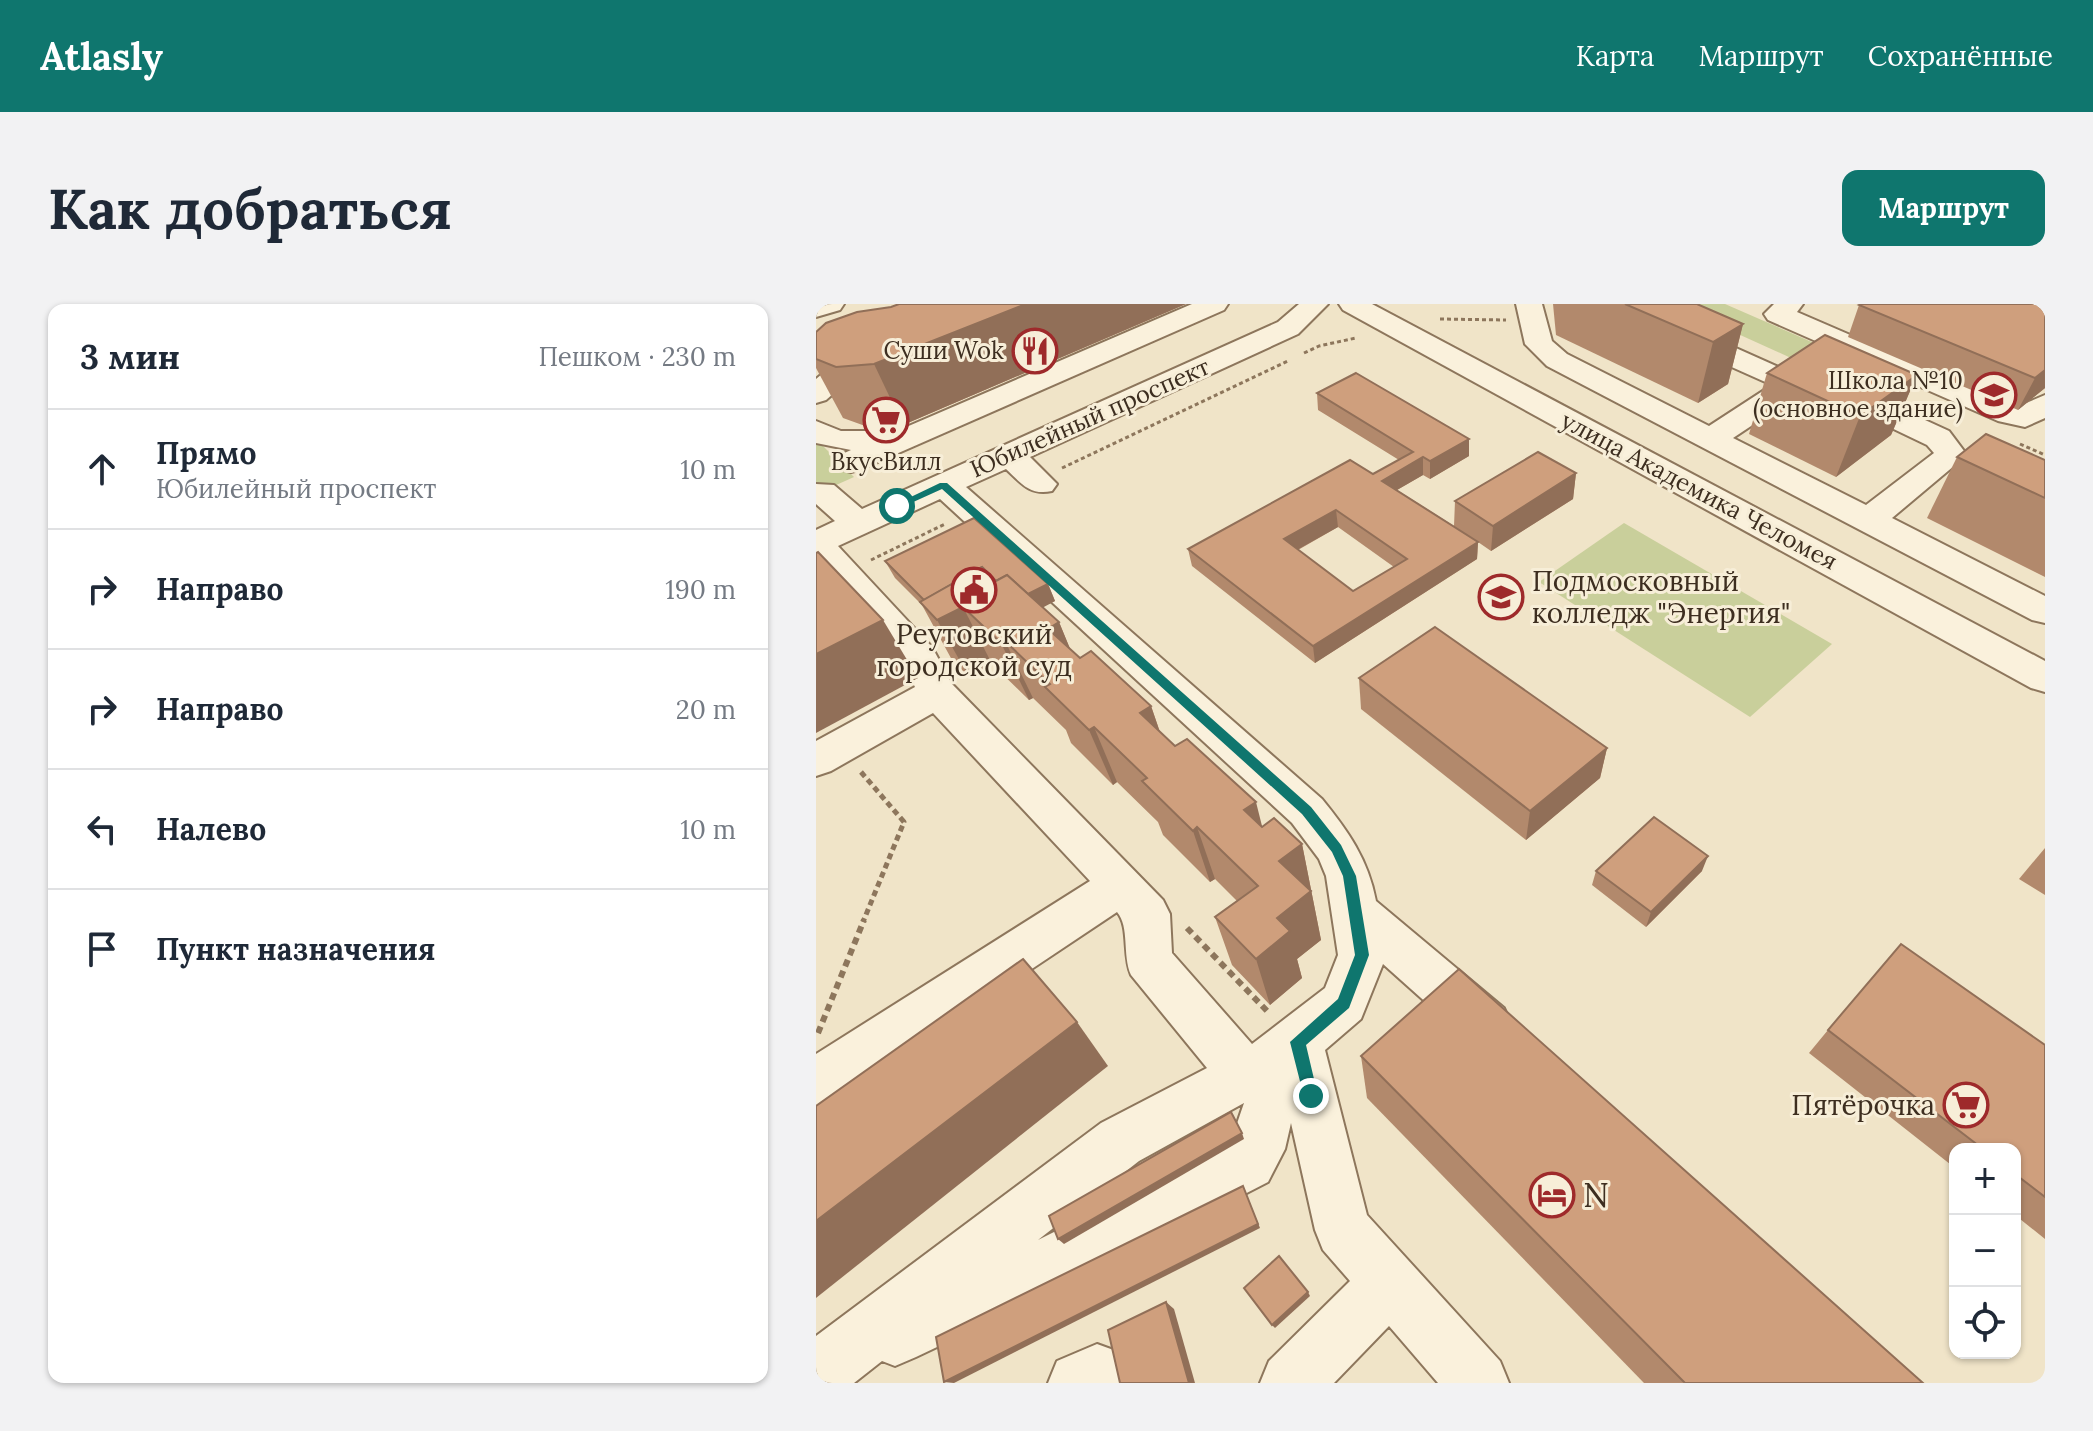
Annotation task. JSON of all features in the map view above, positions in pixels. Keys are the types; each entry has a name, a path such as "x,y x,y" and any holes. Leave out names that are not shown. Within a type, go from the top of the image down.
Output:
{"street":[{"path":"816,309 831,304"},
{"path":"851,462 1215,304"},
{"name":"Юбилейный проспект","path":"825,553 858,524 1288,328 1315,304"},
{"path":"1646,304 1649,316 1661,325 1926,431 1964,462 1869,520"},
{"path":"1790,304 1778,314 2017,418 2032,415 2045,404"},
{"path":"1530,312 1539,344 1557,360 2045,611"},
{"path":"1288,328 1359,313"},
{"name":"улица Академика Челомея","path":"1359,313 1646,462 2045,678"},
{"path":"1162,328 1216,361"},
{"path":"1646,462 1712,438 1850,347"},
{"path":"816,394 832,380 880,362 907,358"},
{"path":"820,434 853,441 908,437"},
{"path":"820,434 897,506"},
{"path":"1679,480 1712,438"},
{"path":"1009,455 1039,482"},
{"path":"816,1373 1120,1142 1275,1057 1344,1003 1362,955 1349,876 1337,849 1307,811 944,485"},
{"path":"822,492 858,524"},
{"path":"825,553 919,657 937,693 1147,914 1148,960 1275,1057 1343,1230 1478,1383"},
{"path":"828,754 937,693"},
{"path":"816,1083 1122,885"},
{"path":"1354,910 1516,1050"},
{"path":"816,1373 1060,1259 1249,1163 1258,1149 1275,1057"},
{"path":"1291,1383 1390,1283"}],"path":[{"path":"1438,319 1530,312"},
{"path":"1039,482 1319,346 1359,313"},
{"path":"825,553 973,511"},
{"path":"816,1037 904,822 828,754"}],"green space":[{"path":"1687,304 1725,304 1814,343 1791,358 1727,329"},
{"path":"816,439 854,477 816,494"},
{"path":"1624,523 1832,644 1750,717 1539,582"}],"building":[{"path":"899,304 1026,304 874,364 836,367 816,359 816,332 826,323 857,312"},
{"path":"1625,304 1697,304 1743,324 1713,342"},
{"path":"1861,304 2045,304 2045,370 2035,378"},
{"path":"1825,335 1917,375 1860,416 1767,373"},
{"path":"1356,373 1469,439 1430,461 1423,457 1382,481 1478,542 1313,646 1188,549 1350,460 1373,474 1413,452 1317,393","holes":["1336,510 1407,559 1353,591 1284,539"]},
{"path":"1986,434 2045,460 2045,498 1957,457"},
{"path":"1538,452 1576,473 1493,526 1455,501"},
{"path":"974,518 1048,584 1028,594 1007,575 996,581 982,567 924,600 885,561"},
{"path":"816,553 883,620 816,654"},
{"path":"982,567 996,581 1007,575 1059,622 1048,629 1080,658 1091,651 1151,706 1140,713 1175,746 1187,739 1256,802 1244,810 1262,827 1274,818 1302,844 1279,861 1311,891 1277,918 1290,931 1256,959 1215,917 1258,886 1197,827 1193,831 1142,781 1147,778 1094,727 1089,730 1045,687 1050,684 1005,641 1001,643 963,607 937,620 920,602"},
{"path":"1435,627 1607,748 1530,811 1359,678"},
{"path":"1654,817 1708,856 1651,912 1596,871"},
{"path":"1901,944 2045,1045 2045,1197 2021,1179 2021,1143 1975,1143 1828,1030"},
{"path":"1023,959 1077,1022 816,1221 816,1106"},
{"path":"1459,969 1923,1383 1685,1383 1361,1056"},
{"path":"1231,1112 1242,1133 1058,1239 1049,1216"},
{"path":"1243,1186 1258,1224 944,1382 936,1337"},
{"path":"1279,1256 1308,1292 1272,1325 1244,1288"},
{"path":"1166,1302 1189,1383 1120,1383 1108,1330"}],"place":[{"name":"Суши Wok","path":"1035,351"},
{"name":"Школа №10 (основное здание)","path":"1994,395"},
{"name":"ВкусВилл","path":"886,420"},
{"name":"Реутовский городской суд","path":"974,590"},
{"name":"Подмосковный колледж \"Энергия\"","path":"1501,597"},
{"name":"Пятёрочка","path":"1966,1105"},
{"name":"N","path":"1552,1195"}],"route":[{"path":"897,506 944,485 1307,811 1337,849 1349,876 1362,955 1344,1003 1298,1042 1311,1096"}]}
